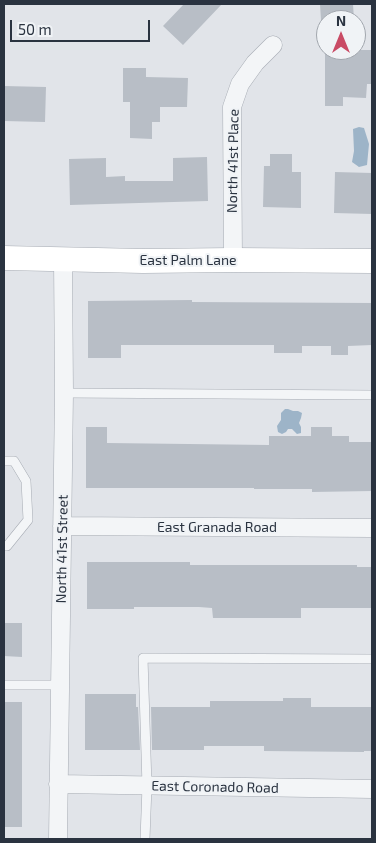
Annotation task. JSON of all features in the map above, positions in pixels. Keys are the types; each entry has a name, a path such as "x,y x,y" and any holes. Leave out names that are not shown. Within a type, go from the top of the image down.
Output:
{"street":[{"name":"North 41st Place","path":"233,260 232,107 240,84 255,63 273,45"},
{"name":"East Palm Lane","path":"4,258 143,261 372,261"},
{"name":"North 41st Street","path":"58,839 64,393 63,259"},
{"name":"East Granada Road","path":"62,526 372,528"},
{"name":"East Coronado Road","path":"58,784 372,789"}],"lane":[{"path":"64,393 372,395"},
{"path":"4,461 14,461 26,481 28,520 7,546 4,546"},
{"path":"144,839 147,786 143,658 372,659"},
{"path":"4,685 59,685"}],"water":[{"path":"364,128 369,144 367,165 359,167 352,162 354,151 353,129"},
{"path":"285,409 302,413 299,423 301,433 297,434 292,429 288,429 282,434 278,432 277,426 281,420 281,413"}],"building":[{"path":"184,4 222,4 183,45 163,26"},
{"path":"320,4 353,4 353,10 320,10"},
{"path":"366,50 372,50 372,84 367,84 366,98 343,97 343,106 325,106 325,60 366,60"},
{"path":"123,68 146,68 146,77 188,78 187,107 160,107 160,122 152,122 152,139 130,138 130,102 123,102"},
{"path":"4,86 46,87 45,122 4,121"},
{"path":"270,154 292,154 292,172 301,172 301,208 263,207 264,166 270,166"},
{"path":"207,157 208,201 70,205 69,159 106,158 106,177 125,176 125,181 173,181 173,158"},
{"path":"335,172 372,173 372,214 334,213"},
{"path":"192,300 192,302 372,303 372,345 348,346 348,355 331,355 331,346 302,346 302,353 274,353 274,345 121,345 121,358 88,358 88,301"},
{"path":"86,427 107,427 107,443 269,445 269,436 311,436 311,427 332,427 332,436 349,436 349,442 372,442 372,491 312,492 312,489 254,488 86,488"},
{"path":"87,562 190,562 190,565 357,565 357,567 372,567 372,608 301,608 301,618 213,618 212,608 199,607 87,609"},
{"path":"4,623 22,623 22,657 4,656"},
{"path":"85,694 136,694 140,750 85,750"},
{"path":"283,698 311,698 311,707 372,707 372,751 264,751 264,746 204,746 204,750 152,750 151,707 210,707 210,701 283,701"},
{"path":"4,702 22,702 22,827 4,827"}]}
